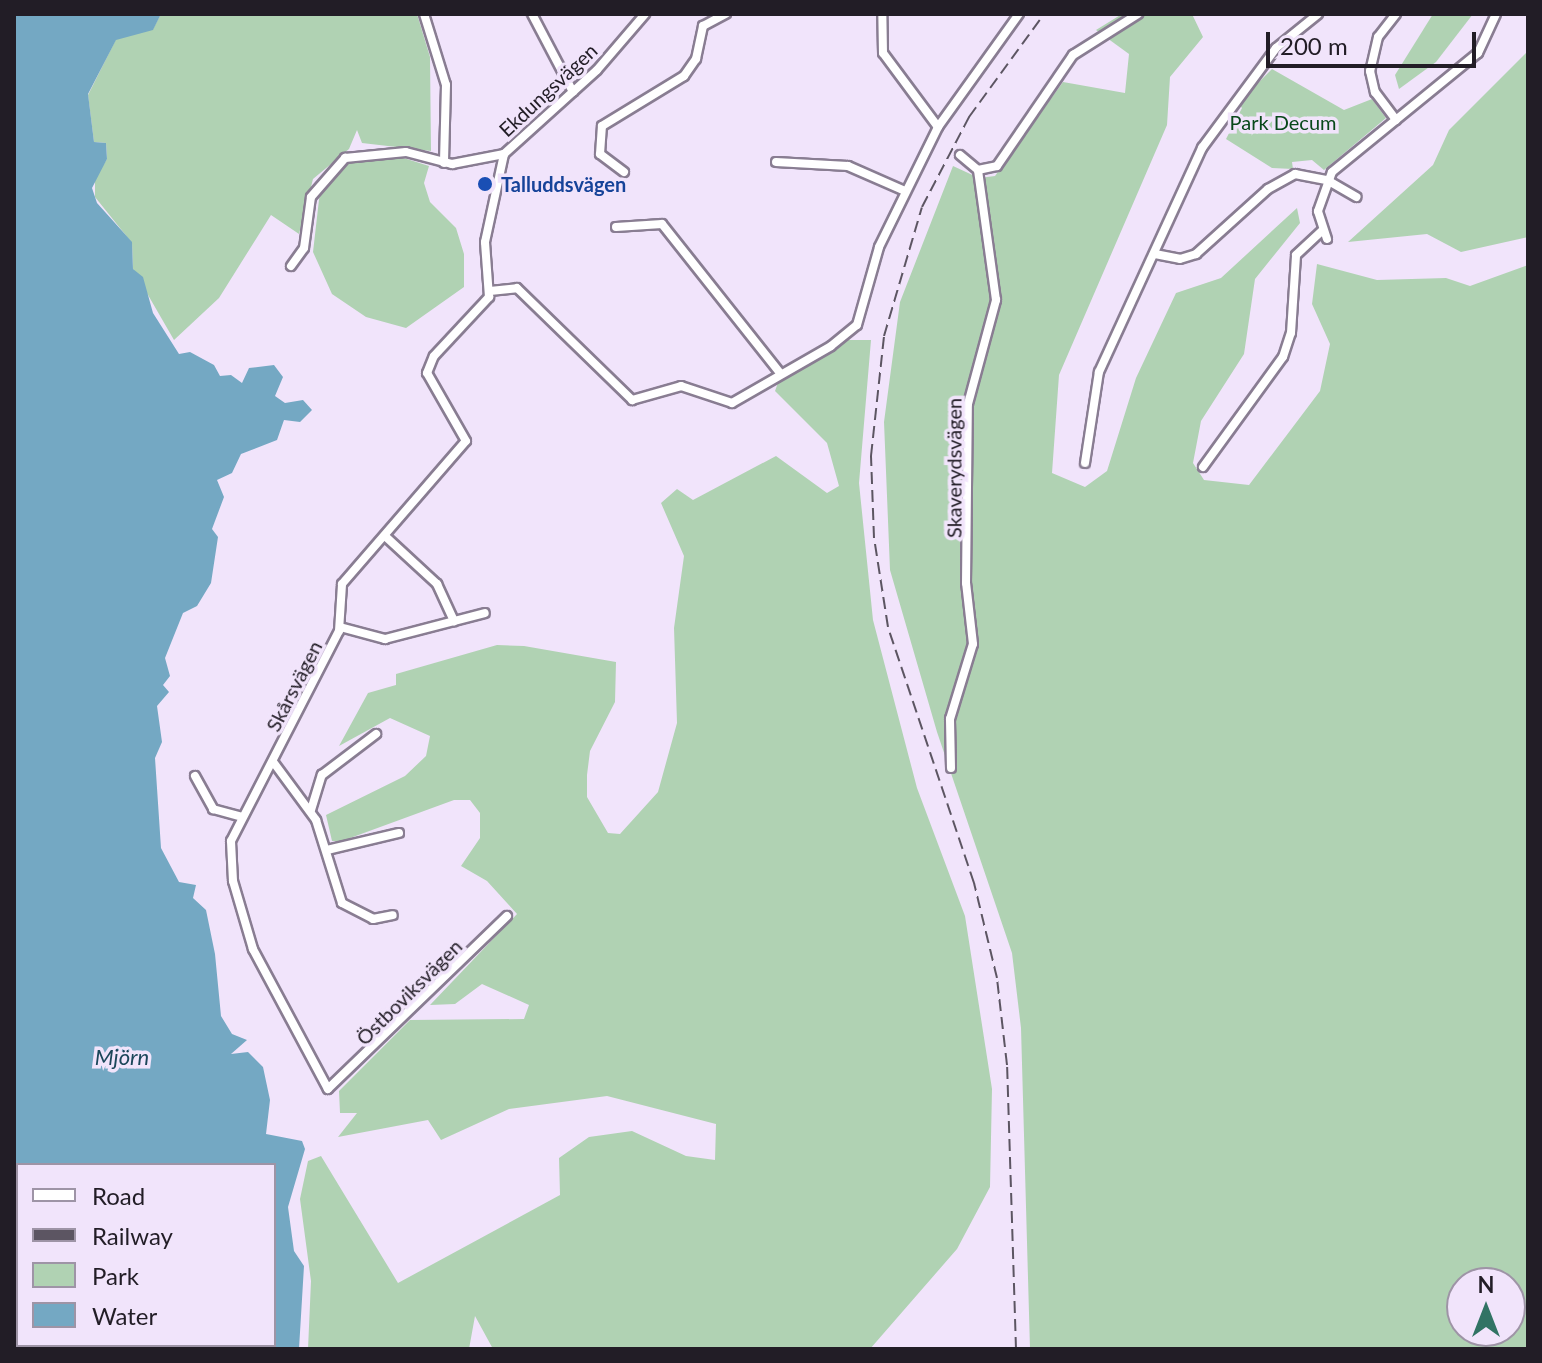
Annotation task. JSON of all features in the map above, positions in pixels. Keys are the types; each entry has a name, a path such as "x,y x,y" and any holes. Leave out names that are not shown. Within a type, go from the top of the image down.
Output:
{"street":[{"path":"424,14 444,70 444,163"},
{"path":"532,14 573,92"},
{"name":"Ekdungsvägen","path":"504,154 573,92 645,14"},
{"path":"624,172 600,154 602,126 684,76 696,59 703,26 726,14"},
{"path":"882,14 883,53 938,127"},
{"path":"291,266 304,248 311,197 345,158 396,151 444,163 504,154 485,242 490,291 517,288 632,400 681,386 732,403 857,325 879,247 938,127 1019,14"},
{"path":"960,155 978,170 997,166 1073,55 1138,14"},
{"path":"1085,463 1099,372 1210,135 1276,48 1318,14"},
{"path":"1396,14 1378,37 1370,71 1375,92 1396,120"},
{"path":"1203,467 1283,357 1291,333 1296,255 1324,235 1318,211 1327,180 1478,53 1496,14"},
{"path":"776,162 848,166 905,191"},
{"name":"Skaverydsvägen","path":"951,768 950,719 973,644 966,583 968,404 996,300 978,170"},
{"path":"1155,254 1180,259 1196,254 1287,176 1327,180 1357,197"},
{"path":"616,227 662,224 780,373"},
{"name":"Skårsvägen","path":"331,1088 253,949 229,859 242,817 274,763 340,627 342,584 466,441 427,373 490,291"},
{"path":"385,536 437,584 454,621"},
{"path":"340,627 385,639 485,613"},
{"path":"311,810 322,775 376,734"},
{"path":"274,763 311,810 327,850 342,903 373,919 393,915"},
{"path":"195,776 213,809 242,817"},
{"path":"327,850 399,833"},
{"name":"Östboviksvägen","path":"331,1088 507,916"}],"green space":[{"path":"161,14 417,14 430,57 431,151 362,143 357,130 349,149 313,179 299,234 271,215 219,298 174,340 133,269 132,243 95,197 95,178 107,159 106,143 94,142 88,95 116,39 153,29"},
{"path":"1122,14 1192,14 1203,37 1170,77 1167,125 1059,375 1052,473 1085,487 1107,471 1136,378 1176,293 1221,278 1297,208 1300,223 1255,279 1244,354 1201,421 1193,463 1204,480 1249,485 1320,391 1330,344 1312,304 1317,264 1377,280 1446,278 1470,286 1528,265 1528,1349 1030,1349 1021,1028 1012,953 937,732 890,570 884,422 900,302 953,166 979,178 995,176 1063,82 1125,93 1129,54 1096,30"},
{"path":"1433,14 1473,14 1436,62 1399,89 1395,75"},
{"path":"1528,51 1528,237 1461,252 1427,234 1348,242 1433,165 1449,130"},
{"name":"Park Decum","path":"1272,69 1344,110 1372,99 1386,118 1324,170 1312,160 1292,162 1293,169 1272,168 1226,139 1242,108 1238,103"},
{"path":"391,154 429,166 424,183 430,202 456,228 464,254 464,287 406,328 366,317 332,294 313,252 320,191 346,164"},
{"path":"847,340 871,340 859,483 873,620 917,788 965,916 992,1089 990,1187 957,1249 870,1349 493,1349 475,1316 469,1349 308,1349 311,1281 300,1199 308,1161 321,1156 398,1283 560,1195 559,1158 589,1137 632,1131 686,1156 715,1160 716,1124 607,1096 509,1109 441,1140 428,1120 338,1137 357,1113 340,1113 339,1091 410,1020 524,1019 529,1005 482,984 455,1004 430,1005 517,914 487,881 461,866 480,838 480,813 470,800 454,800 342,841 332,841 326,815 405,776 426,756 430,736 390,718 339,746 368,693 396,685 396,674 497,645 524,646 616,662 615,702 590,751 587,797 608,833 620,834 658,792 677,723 674,628 684,556 661,503 677,489 693,500 776,456 827,493 839,486 827,443 775,391 779,380"}],"water":[{"name":"Mjörn","path":"14,14 161,14 153,30 116,40 88,94 94,142 106,143 107,159 92,188 97,203 132,242 133,269 143,277 153,313 179,354 190,352 214,365 220,376 231,375 242,383 249,368 274,365 283,377 275,396 285,403 303,400 312,410 300,422 284,420 277,440 241,454 232,473 217,480 224,497 212,529 218,537 211,583 197,606 183,613 165,658 170,676 163,685 169,692 157,706 162,742 155,758 161,848 179,882 196,885 193,898 206,910 215,954 221,1016 232,1034 247,1040 231,1054 248,1052 263,1067 270,1100 266,1134 302,1141 305,1149 288,1207 294,1251 304,1266 299,1349 14,1349"}],"railway":[{"path":"1016,1349 1007,1065 997,978 974,883 888,627 874,538 871,456 884,336 922,207 969,117 1044,14"}],"place":[{"name":"Talluddsvägen","path":"485,184"}]}
